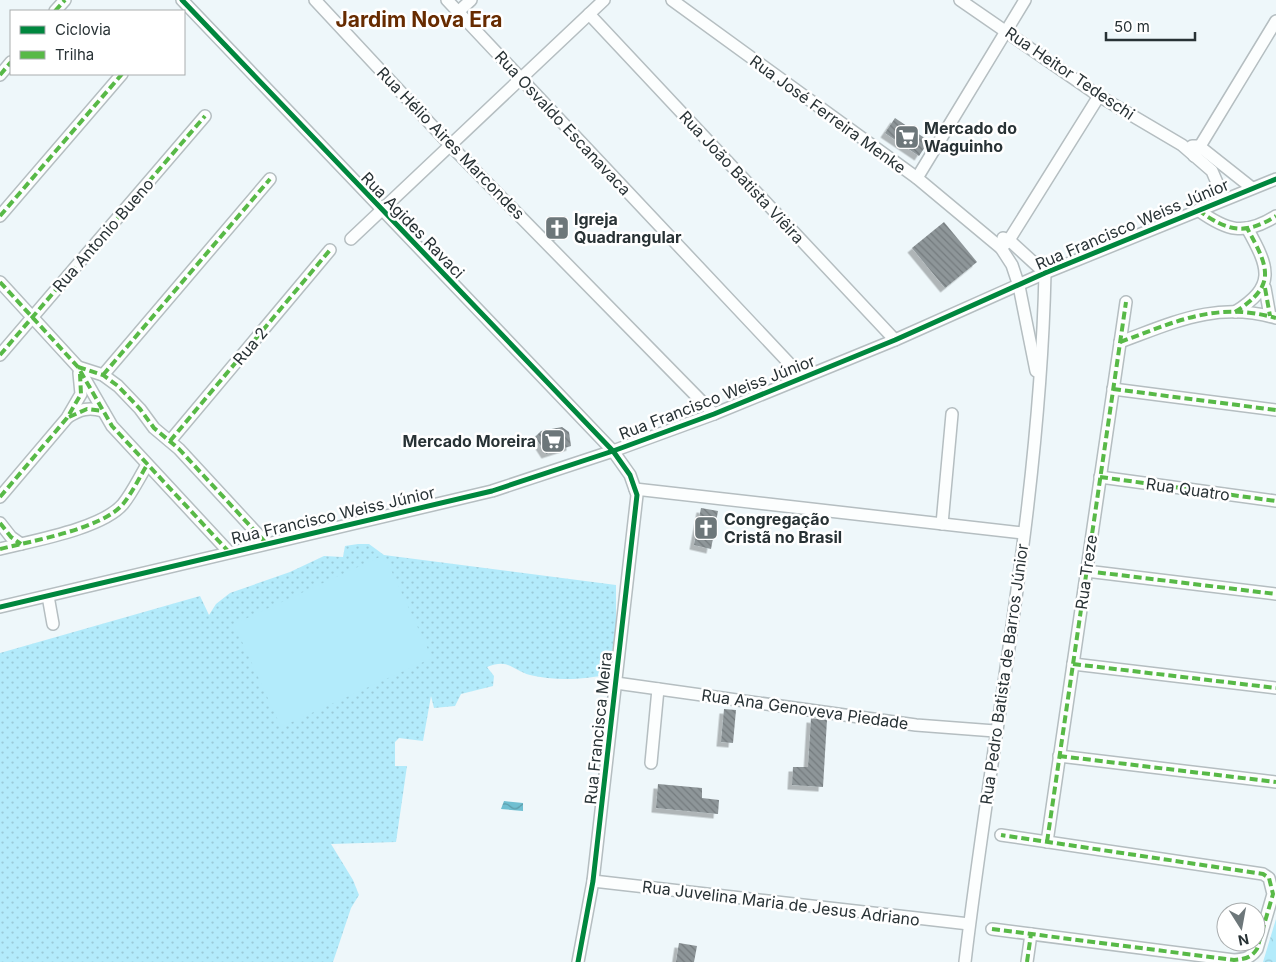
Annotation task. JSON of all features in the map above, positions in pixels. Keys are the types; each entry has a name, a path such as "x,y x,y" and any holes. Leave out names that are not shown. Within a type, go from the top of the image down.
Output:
{"street":[{"path":"56,10 65,0"},
{"name":"Rua Agides Ravaci","path":"182,0 613,451 630,475 636,492"},
{"name":"Rua Hélio Aires Marcondes","path":"315,0 451,146 714,414"},
{"name":"Rua Osvaldo Escanavaca","path":"447,0 802,377"},
{"path":"458,12 471,0"},
{"path":"351,239 604,0"},
{"name":"Rua José Ferreira Menke","path":"672,0 917,178 983,230 1046,273"},
{"name":"Rua Heitor Tedeschi","path":"960,0 1100,96 1182,145 1196,151"},
{"path":"917,178 1025,0"},
{"name":"Rua João Batista Viêira","path":"589,14 895,340"},
{"path":"1196,151 1276,22"},
{"path":"0,75 10,63"},
{"path":"0,216 121,75"},
{"path":"1019,286 1005,244 1100,96"},
{"name":"Rua Antonio Bueno","path":"0,355 205,116"},
{"path":"1196,151 1252,188"},
{"path":"1196,151 1212,171 1224,199"},
{"path":"102,375 270,179"},
{"name":"Rua Francisco Weiss Júnior","path":"0,607 492,491 613,451 714,414 895,340 1046,273 1276,179"},
{"path":"1198,210 1218,224 1247,228 1265,223 1276,216"},
{"path":"1120,342 1196,314 1235,312 1273,317 1270,282 1265,261 1247,228"},
{"name":"Rua 2","path":"170,441 330,250"},
{"name":"Rua Pedro Batista de Barros Júnior","path":"965,962 1024,533 1044,338 1046,273"},
{"path":"0,282 78,366 112,426 229,552"},
{"path":"1235,312 1254,301 1270,282"},
{"name":"Rua Pedro Batista de Barros Júnior","path":"1019,286 1039,386"},
{"name":"Rua Treze","path":"1046,842 1126,302"},
{"path":"78,366 102,375 118,386 140,409 154,428 170,441 266,543"},
{"path":"0,497 67,418 81,394 78,366"},
{"path":"1113,389 1276,410"},
{"path":"67,418 79,410 87,408 103,411"},
{"path":"942,524 952,414"},
{"path":"0,549 76,530 111,513 122,505 147,465"},
{"name":"Rua Quatro","path":"1100,477 1276,501"},
{"path":"636,492 1024,533"},
{"name":"Rua Francisca Meira","path":"578,962 593,881 636,492"},
{"path":"0,524 11,537 21,544"},
{"path":"1086,570 1276,594"},
{"path":"48,596 53,624"},
{"path":"1072,664 1276,688"},
{"name":"Rua Ana Genoveva Piedade","path":"616,682 916,725 996,731"},
{"path":"652,763 658,688"},
{"path":"1059,756 1276,782"},
{"path":"992,929 1234,960 1251,959 1257,949 1273,894 1269,878 1263,874 1001,836"},
{"name":"Rua Juvelina Maria de Jesus Adriano","path":"593,881 970,924"},
{"path":"1027,962 1031,934"}],"green space":[{"path":"369,544 384,555 616,585 616,630 608,674 580,679 559,679 530,675 506,664 500,664 487,667 494,676 493,686 461,694 455,706 434,708 431,696 423,741 399,738 395,742 395,766 407,766 396,842 331,844 353,880 359,895 351,908 333,962 0,962 0,653 200,596 209,615 216,604 230,593 290,572 324,556 343,557 345,546"},
{"path":"384,555 432,658 281,727 234,624"},
{"path":"1276,919 1276,962 1263,962"}],"water":[{"path":"504,801 523,803 523,811 501,809"}],"building":[{"name":"Mercado do Waguinho","path":"895,118 929,141 919,156 885,133"},
{"name":"Igreja Quadrangular","path":"559,217 568,227 555,240 546,230"},
{"path":"944,222 977,262 945,288 912,248"},
{"name":"Mercado Moreira","path":"562,427 569,432 571,446 546,454 535,437 541,431"},
{"name":"Congregação Cristã no Brasil","path":"701,508 718,511 711,549 694,545"},
{"path":"724,709 736,710 733,743 721,742"},
{"path":"811,718 827,720 823,787 792,785 793,767 808,767"},
{"path":"658,784 702,788 702,798 719,800 718,814 656,808"},
{"path":"679,943 697,946 694,962 676,962"}],"marked path":[{"path":"56,10 65,0"},
{"path":"0,75 10,63"},
{"path":"0,216 121,75"},
{"path":"0,355 205,116"},
{"path":"103,375 270,179"},
{"path":"1198,210 1218,223 1236,228 1254,226 1276,216"},
{"path":"1235,312 1257,294 1263,285 1265,276 1261,255 1247,228"},
{"path":"170,441 330,250"},
{"path":"0,282 78,367 112,426 229,552"},
{"path":"1265,288 1270,316"},
{"path":"1047,842 1126,302"},
{"path":"1120,342 1178,321 1215,313 1254,313 1276,318"},
{"path":"78,367 103,375 118,386 140,409 154,428 179,449 266,543"},
{"path":"0,497 67,418 81,394 80,374"},
{"path":"1113,389 1276,410"},
{"path":"69,417 87,409 103,411"},
{"path":"0,549 65,533 113,513 126,500 147,465"},
{"path":"1100,477 1276,501"},
{"path":"0,523 11,537 21,544"},
{"path":"1086,571 1276,594"},
{"path":"1073,664 1276,688"},
{"path":"1059,756 1276,782"},
{"path":"992,929 1238,960 1250,956 1257,949 1273,894 1269,878 1263,874 1001,835"},
{"path":"1027,962 1031,934"}],"cycle path":[{"path":"182,0 613,451 630,475 637,495 593,881 578,962"},
{"path":"0,607 492,491 613,451 714,414 895,340 1045,273 1276,179"}],"place":[{"name":"Mercado do Waguinho","path":"907,137"},
{"name":"Igreja Quadrangular","path":"557,228"},
{"name":"Mercado Moreira","path":"553,441"},
{"name":"Congregação Cristã no Brasil","path":"706,528"}],"district":[{"name":"Jardim Nova Era","path":"419,19"}]}
